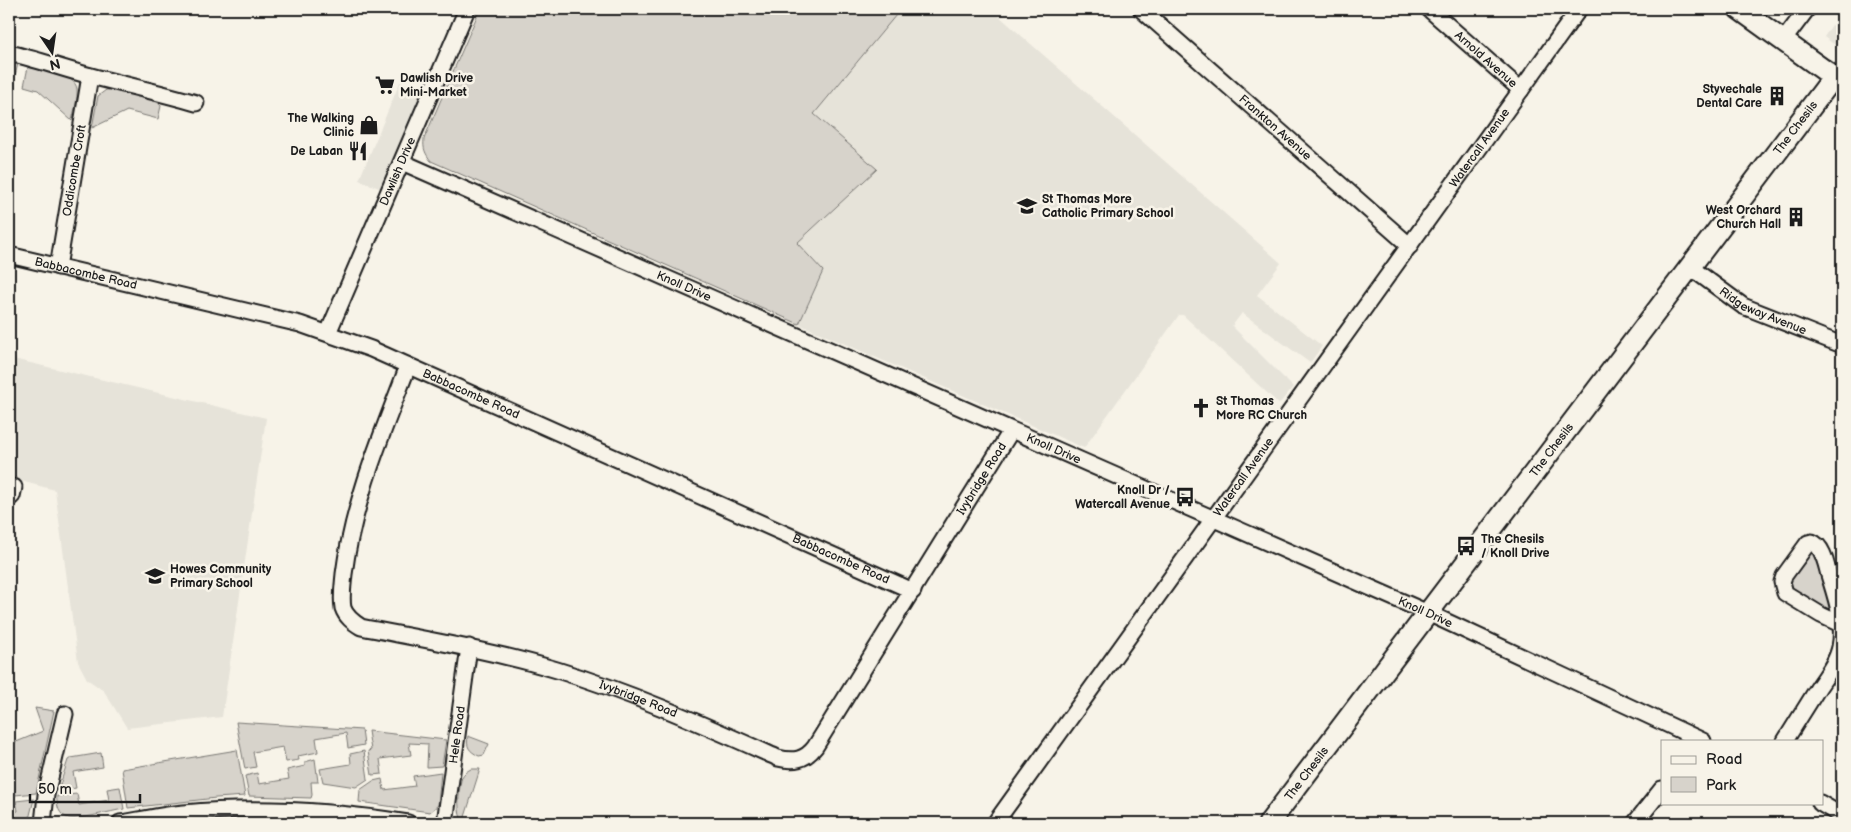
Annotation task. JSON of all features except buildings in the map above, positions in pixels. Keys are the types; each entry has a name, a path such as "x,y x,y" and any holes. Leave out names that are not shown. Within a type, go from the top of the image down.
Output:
{"street":[{"name":"Dawlish Drive","path":"328,333 467,9"},
{"name":"Frankton Avenue","path":"1141,9 1410,246"},
{"name":"Arnold Avenue","path":"1429,9 1521,90"},
{"name":"Watercall Avenue","path":"995,823 1579,9"},
{"path":"1739,9 1838,81"},
{"path":"1783,41 1807,9"},
{"path":"9,53 90,76 134,85 196,102"},
{"name":"Oddicombe Croft","path":"58,267 90,76"},
{"name":"The Chesils","path":"1269,823 1690,267 1838,81"},
{"name":"Knoll Drive","path":"402,162 1428,613 1702,740"},
{"name":"Babbacombe Road","path":"9,255 300,324 328,333 371,349 913,591"},
{"name":"Ridgeway Avenue","path":"1690,267 1742,306 1842,345"},
{"name":"Ivybridge Road","path":"408,366 373,457 353,521 347,552 342,600 344,610 349,619 361,627 469,647 518,659 590,681 678,714 778,758 795,760 805,757 815,747 1011,430"},
{"path":"1786,740 1838,655 1840,646 1840,624 1838,604 1819,546 1808,542 1784,576 1782,582 1785,593 1840,624"},
{"name":"Hele Road","path":"445,823 469,647"},
{"path":"43,823 46,795 66,714"},
{"path":"1635,823 1661,790"},
{"path":"1822,804 1842,816"},
{"path":"120,823 183,813 257,816 317,812 404,823"}],"shaded area":[{"name":"St Thomas More Catholic Primary School","path":"901,9 991,9 1281,263 1257,295 1322,346 1310,363 1242,313 1232,326 1293,387 1279,404 1183,315 1179,315 1084,448 799,324 823,271 797,243 876,169 814,114"},
{"path":"1832,25 1842,31 1842,50 1824,37"},
{"path":"400,82 430,95 389,192 359,180"},
{"name":"Howes Community Primary School","path":"9,358 266,418 222,717 127,728 104,691 87,679 78,662 55,490 9,478"}],"green space":[{"path":"480,9 901,9 814,114 877,169 797,243 823,271 799,324 431,161 425,151 424,139"},
{"path":"18,64 13,83 9,82 9,65"},
{"path":"28,67 57,73 70,79 75,84 77,97 72,121 38,90 24,86"},
{"path":"115,89 156,100 161,106 158,119 127,111 92,128 98,96 106,90"},
{"path":"1810,549 1816,552 1832,608 1829,611 1790,589 1789,579"},
{"path":"1842,661 1842,690 1830,682"},
{"path":"35,708 54,711 36,793 15,795 13,780 9,781 9,745 43,731"},
{"path":"236,722 362,730 364,745 348,748 346,733 316,738 318,752 298,756 299,760 286,762 283,747 253,752 256,767 245,769"},
{"path":"368,731 446,740 442,766 427,767 428,744 409,743 411,755 380,759 382,774 372,775 368,751 371,750"},
{"path":"468,736 489,744 484,755 479,756 471,750 467,743"},
{"path":"237,750 245,796 128,808 122,769"},
{"path":"364,751 368,779 356,787 323,782 320,769 351,764 350,754"},
{"path":"101,753 103,767 73,772 76,788 58,791 68,760"},
{"path":"315,759 318,782 311,782 311,798 249,796 245,776 257,773 259,784 289,779 287,770 305,766 305,762"},
{"path":"471,769 480,769 464,820 461,818 459,809 460,786 463,776"},
{"path":"441,772 438,805 430,812 359,802 360,790 373,781 382,779 384,790 415,786 413,776"},
{"path":"120,787 124,809 88,817 69,818 61,813 57,803 57,796 77,794 79,805 109,800 107,789"},
{"path":"34,799 28,823 9,823 9,813 18,811 16,801"}],"place":[{"name":"Dawlish Drive Mini-Market","path":"385,85"},
{"name":"Styvechale Dental Care","path":"1777,96"},
{"name":"The Walking Clinic","path":"369,125"},
{"name":"De Laban","path":"358,151"},
{"name":"St Thomas More Catholic Primary School","path":"1027,206"},
{"name":"West Orchard Church Hall","path":"1796,217"},
{"name":"St Thomas More RC Church","path":"1201,408"},
{"name":"Knoll Dr / Watercall Avenue","path":"1185,497"},
{"name":"The Chesils / Knoll Drive","path":"1466,546"},
{"name":"Howes Community Primary School","path":"155,576"}]}
